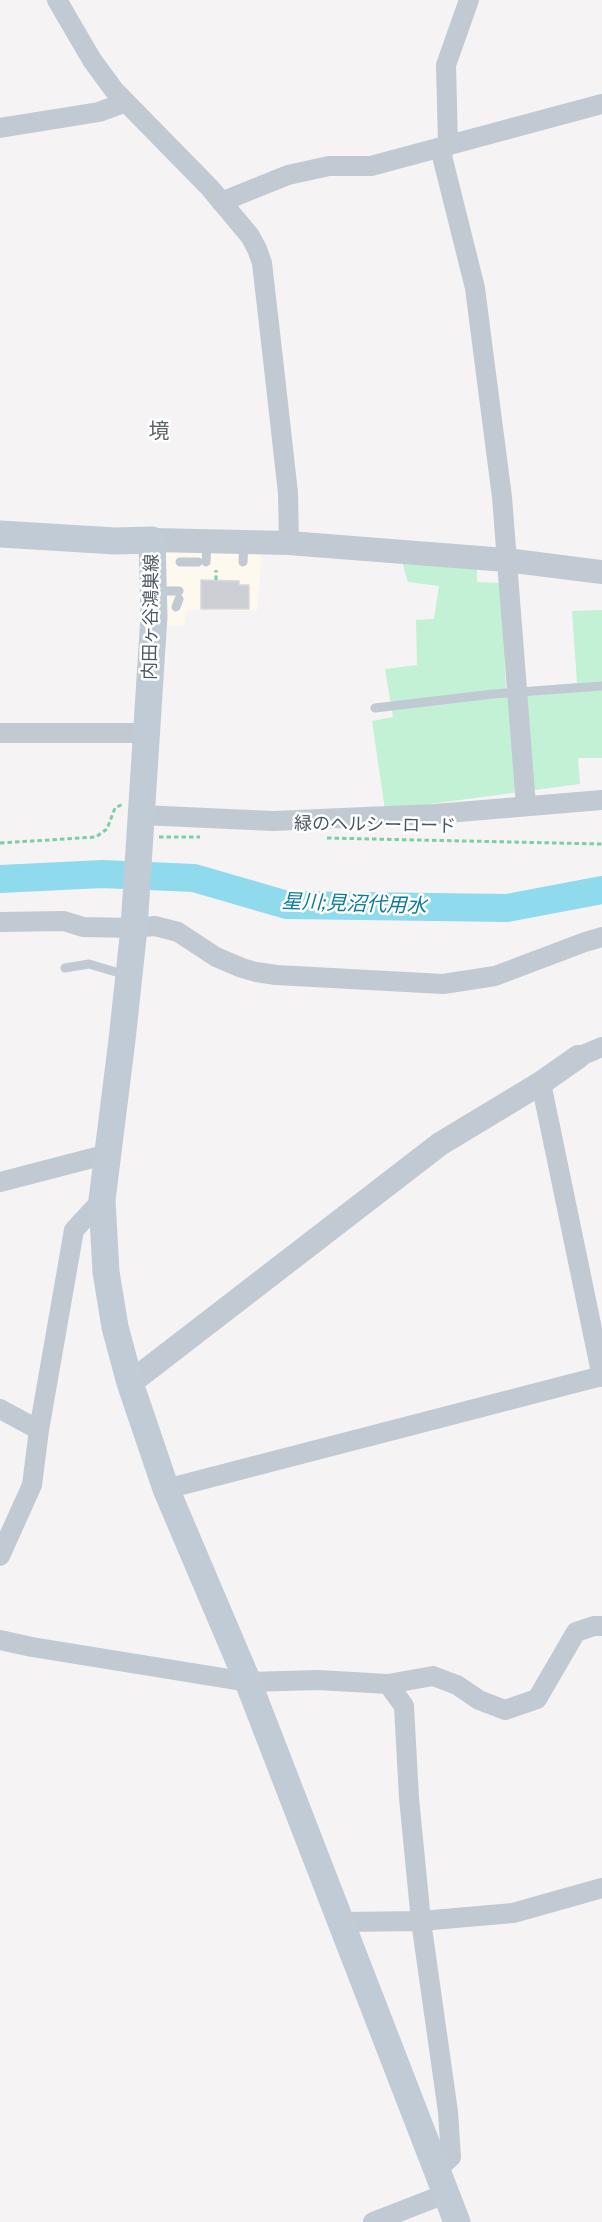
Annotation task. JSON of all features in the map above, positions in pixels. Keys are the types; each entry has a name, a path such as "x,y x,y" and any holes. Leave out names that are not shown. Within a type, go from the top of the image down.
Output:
{"main road":[{"name":"内田ヶ谷鴻巣線","path":"0,534 115,541 152,540 172,597 154,616 138,825 134,916 122,1040 102,1200 106,1272 115,1327 129,1383 166,1489 248,1682 343,1922 457,2222"}],"street":[{"path":"57,0 92,60 114,90 221,201 250,237 262,263 288,493 289,543"},
{"path":"469,0 446,65 444,147 475,288 502,497 526,806"},
{"path":"0,128 99,112 126,102"},
{"path":"221,201 288,175 329,165 370,166 602,104"},
{"path":"152,540 204,555 243,552 289,543 506,560 602,572"},
{"path":"0,733 146,734"},
{"path":"138,825 435,814 602,800"},
{"path":"0,922 64,921 83,927 134,916 148,926 178,932 216,957 256,972 443,984 495,976 602,937"},
{"path":"129,1383 440,1144 578,1058 602,1047"},
{"path":"166,1489 602,1376 541,1083"},
{"path":"0,1182 108,1154"},
{"path":"0,1556 32,1485 39,1430 74,1230 102,1200"},
{"path":"0,1409 39,1430"},
{"path":"0,1640 248,1682 318,1680 388,1684 433,1676 457,1685 480,1701 505,1710 537,1699 576,1632 602,1626"},
{"path":"373,2222 441,2182 451,2157 448,2112 421,1921 409,1798 404,1706 388,1684"},
{"path":"343,1922 421,1921 513,1913 602,1888"}],"lane":[{"path":"180,562 204,555"},
{"path":"375,708 602,686"},
{"path":"65,968 89,964 128,976"}],"path":[{"path":"0,843 96,837 107,829 115,808 138,825 203,837"},
{"name":"緑のヘルシーロード","path":"321,838 602,844"}],"shaded area":[{"path":"168,551 262,552 257,611 186,610 184,626 162,625 165,557"}],"green space":[{"path":"401,559 477,566 477,582 500,583 506,689 577,683 572,611 602,610 602,758 578,758 580,784 385,810 372,721 393,717 385,669 417,665 416,620 434,619 439,586 408,582"}],"building":[{"path":"201,580 239,581 239,585 249,585 249,609 201,609"}],"waterway":[{"name":"星川;見沼代用水","path":"0,879 102,874 194,878 287,905 507,908 602,890"}],"district":[{"name":"境","path":"159,432"}]}
